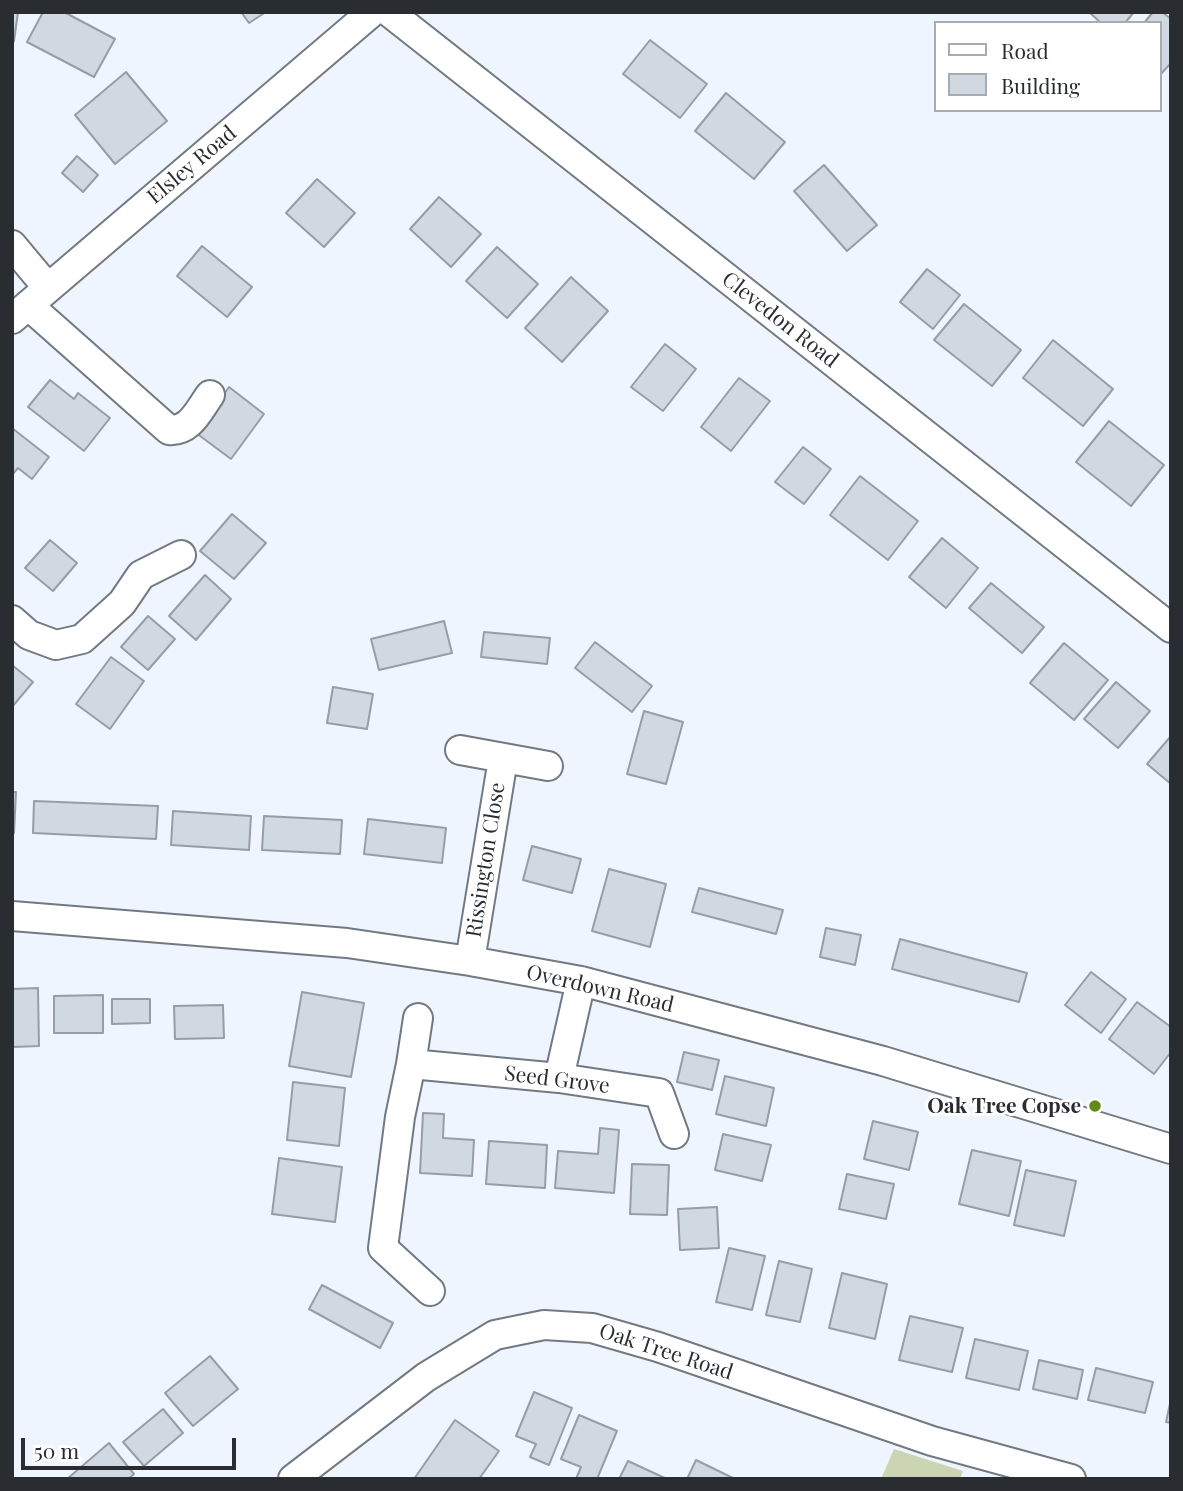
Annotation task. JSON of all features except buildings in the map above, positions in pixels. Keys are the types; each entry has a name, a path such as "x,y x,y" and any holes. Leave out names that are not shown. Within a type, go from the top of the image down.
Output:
{"street":[{"name":"Elsley Road","path":"29,304 372,12"},
{"name":"Clevedon Road","path":"389,12 1171,628"},
{"path":"12,245 29,304 169,429 178,430 190,424 210,395"},
{"path":"12,620 29,635 56,645 82,639 122,603 141,575 181,555"},
{"name":"Rissington Close","path":"460,750 548,766"},
{"name":"Rissington Close","path":"470,961 503,759"},
{"name":"Overdown Road","path":"12,916 347,943 581,981 883,1061 1171,1149"},
{"path":"559,1078 581,981"},
{"path":"418,1018 400,1117 383,1248 430,1291"},
{"name":"Seed Grove","path":"409,1076 559,1078 659,1093 674,1134"},
{"name":"Oak Tree Road","path":"293,1479 426,1377 495,1335 544,1325 592,1328 645,1343 932,1441 1071,1479"}],"green space":[{"path":"894,1449 963,1471 960,1479 881,1479"}],"place":[{"name":"Oak Tree Copse","path":"1095,1106"}]}
